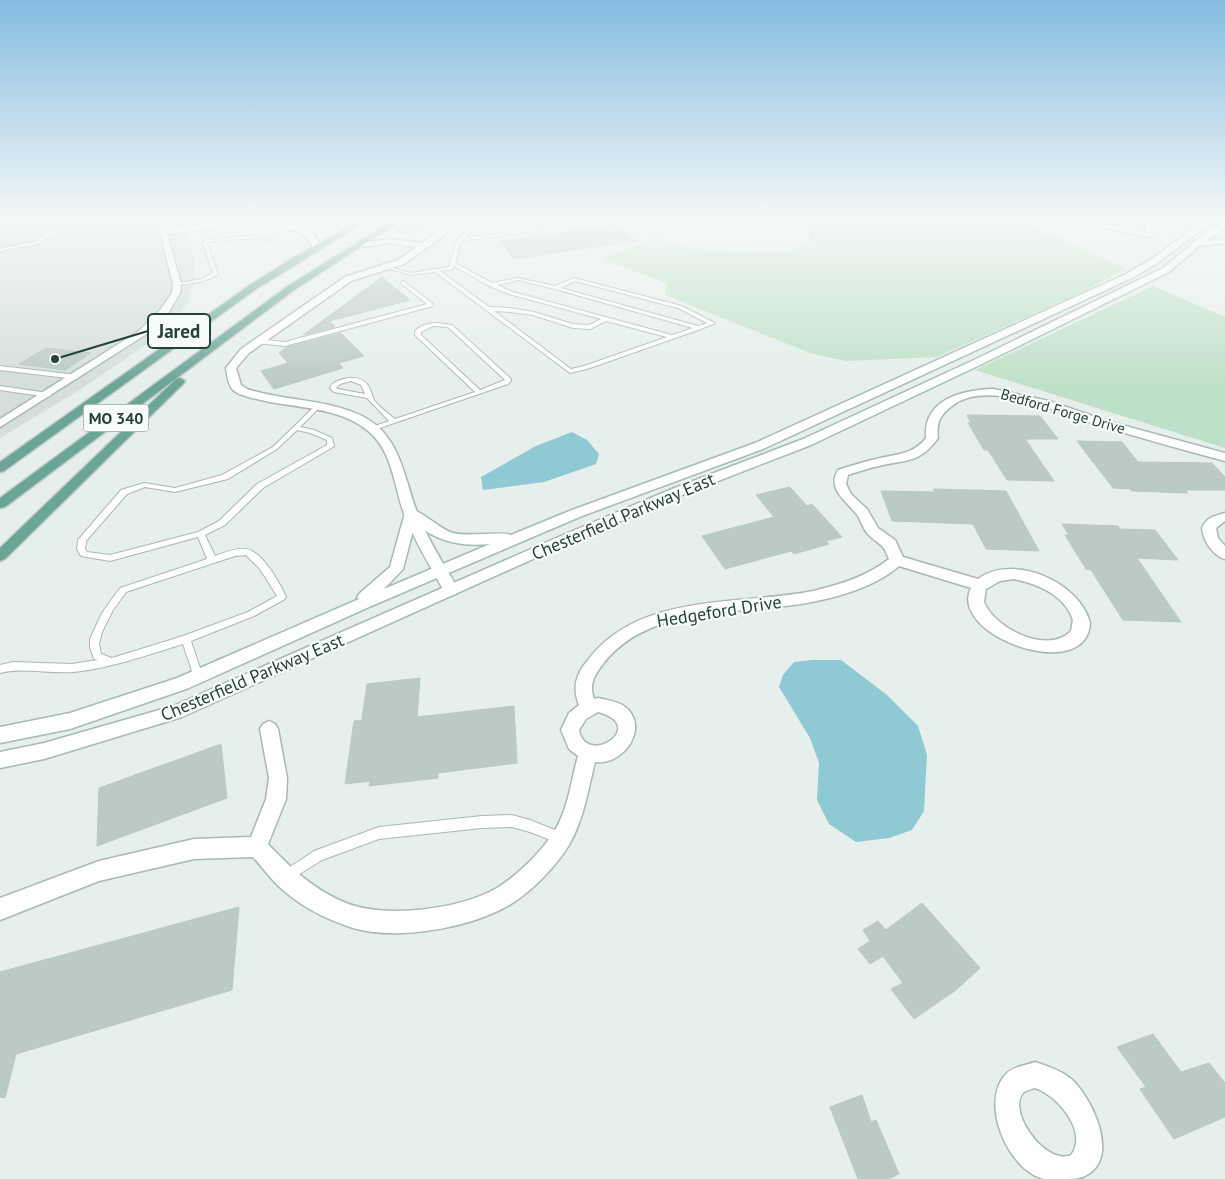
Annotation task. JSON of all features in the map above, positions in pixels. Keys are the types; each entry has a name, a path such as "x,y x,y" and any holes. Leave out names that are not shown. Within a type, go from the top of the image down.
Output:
{"main road":[{"name":"MO 340","path":"0,468 116,387 221,309 274,275"},
{"name":"MO 340","path":"0,504 311,275"},
{"path":"0,556 68,488 232,332"}],"street":[{"path":"0,424 76,377 142,333 155,322 172,301 177,284 175,275"},
{"path":"360,275 348,279 257,341 245,351 231,368 232,375 236,387 253,395 342,413 374,428 388,446 398,467 411,512 450,590"},
{"name":"Chesterfield Parkway East","path":"0,735 70,721 198,676 577,513 758,446 1131,275"},
{"name":"Chesterfield Parkway East","path":"0,760 44,751 176,712 262,676 450,590 677,492 807,442 980,361 1156,275"},
{"name":"Bedford Forge Drive","path":"897,560 890,543 873,531 862,512 846,496 840,484 842,472 878,462 906,458 924,449 932,438 931,426 937,412 951,402 973,393 992,392 1013,395 1103,423 1225,457"},
{"path":"411,512 425,526 437,533 457,539 494,540 529,533"},
{"path":"348,610 396,569 411,512"},
{"path":"1225,517 1213,522 1209,526 1209,535 1216,546 1225,554"},
{"path":"897,560 979,585"},
{"name":"Hedgeford Drive","path":"589,707 583,689 589,669 606,649 626,633 651,620 674,615 814,596 879,574 890,568 897,560"},
{"path":"1014,574 1044,582 1069,598 1077,608 1082,621 1081,629 1072,641 1057,646 1040,646 1021,641 1000,631 986,619 978,607 975,594 979,585 988,578 1014,574"},
{"path":"598,705 615,709 621,714 628,729 626,736 616,750 607,753 588,752 574,741 571,734 571,725 575,718 589,707 598,705"},
{"path":"257,847 276,798 278,778 269,729"},
{"path":"0,909 99,871 194,849 257,847 291,883 327,905 358,918 401,923 460,913 505,895 534,869 560,838 576,806 588,752"}],"lane":[{"path":"177,284 202,280 214,275"},
{"path":"443,275 570,370 585,368 712,323 680,307 574,279 556,288"},
{"path":"473,275 511,293 673,337"},
{"path":"491,285 518,279 699,328"},
{"path":"257,341 285,344 431,304 403,282"},
{"path":"488,309 534,314 573,326 590,327 605,319"},
{"path":"374,428 392,420 479,392 506,383 509,380 450,326 432,324 418,331 418,335 479,392"},
{"path":"0,368 76,377"},
{"path":"370,397 336,391 334,384 350,379 359,380 367,388 370,397 392,420"},
{"path":"0,388 48,395"},
{"path":"295,428 312,431 330,439 331,446 260,486 222,524 201,534 110,558 84,554 81,549 82,540 124,492 144,485 175,490 225,477 275,448 295,428 317,407"},
{"path":"201,534 212,560"},
{"path":"0,669 13,666 72,668 112,662 186,640 251,614 282,597 280,590 253,555 243,551 123,590 117,595 94,644 98,656 112,662"},
{"path":"186,640 198,676"},
{"path":"285,877 318,854 379,833 473,822 512,821 560,838"}],"shaded area":[{"path":"0,275 195,275 189,301 166,331 81,389 0,438"}],"green space":[{"path":"645,275 1114,275 1080,293 937,357 847,361 813,354 665,295 666,283"},
{"path":"1153,286 1225,317 1225,448 975,370"}],"water":[{"path":"572,432 587,440 599,454 596,464 544,482 483,490 481,477 536,446"},
{"path":"841,660 887,695 918,726 927,755 924,811 912,830 889,838 856,842 829,824 817,800 819,763 810,738 779,687 783,675 794,662"}],"building":[{"path":"382,277 410,300 330,321 335,327 303,335"},
{"path":"341,333 364,356 339,363 343,368 274,389 261,371 288,363 279,353 287,347"},
{"path":"46,348 91,353 65,370 19,364"},
{"path":"967,415 1040,416 1058,439 1025,439 1054,481 1007,480 988,450 984,450 968,423 971,423"},
{"path":"1077,441 1122,442 1138,462 1212,463 1225,477 1225,490 1185,490 1188,493 1132,491 1130,489 1113,488"},
{"path":"790,487 807,506 812,504 842,537 826,541 829,544 794,554 791,551 725,569 702,536 774,517 756,495"},
{"path":"933,489 1006,491 1039,551 986,549 973,524 892,521 881,491 935,492"},
{"path":"1062,524 1118,526 1120,529 1155,530 1178,560 1137,558 1181,622 1123,620 1091,570 1086,569 1065,535 1069,535"},
{"path":"420,678 417,717 514,706 517,763 438,773 438,778 369,786 370,781 345,784 354,721 362,720 367,684"},
{"path":"221,744 227,798 97,846 99,788"},
{"path":"922,903 980,968 956,990 914,1019 891,989 903,983 883,956 870,964 858,949 870,941 863,930 878,921 886,930"},
{"path":"239,907 232,990 16,1054 5,1098 0,1097 0,972"},
{"path":"1153,1034 1181,1072 1209,1063 1225,1083 1225,1117 1174,1139 1140,1089 1146,1087 1117,1047"},
{"path":"862,1095 871,1122 876,1120 899,1174 888,1179 858,1179 830,1107"}],"place":[{"name":"Jared","path":"55,359"}]}
